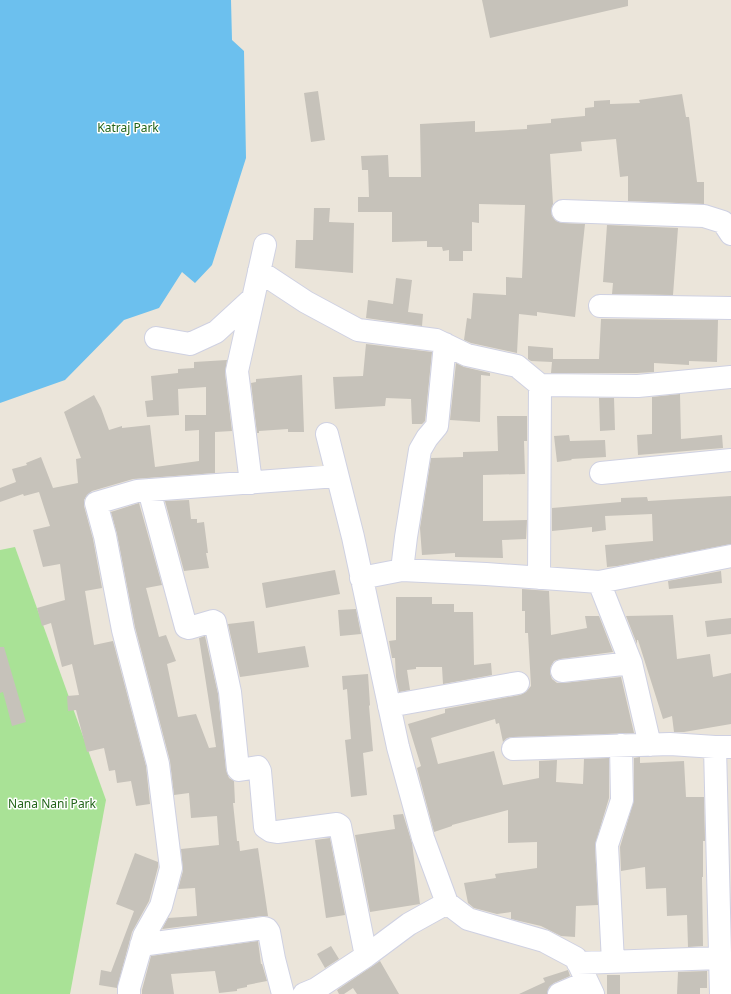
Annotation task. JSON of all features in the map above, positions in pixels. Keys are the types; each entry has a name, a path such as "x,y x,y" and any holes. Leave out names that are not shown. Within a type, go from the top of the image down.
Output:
{"street":[{"path":"563,211 704,216 723,222 731,234"},
{"path":"251,483 237,371 265,245"},
{"path":"259,271 306,302 358,330 436,340 467,355 517,366 540,385 638,386 731,378"},
{"path":"156,338 190,344 216,332 253,298"},
{"path":"600,306 731,308"},
{"path":"402,570 420,450 427,438 437,426 445,344"},
{"path":"539,578 540,385"},
{"path":"327,434 361,578 398,747 423,838 447,903 468,919 544,941 576,958 586,980"},
{"path":"602,473 731,460"},
{"path":"129,994 144,936 161,906 171,868 158,764 123,630 105,536 96,503 137,491 337,476"},
{"path":"149,490 186,627 189,628 213,621 215,622 230,692 238,769 258,767 265,827 271,831 277,832 337,824 340,826 366,956"},
{"path":"361,578 402,570 599,582 731,556"},
{"path":"599,582 631,663 650,745"},
{"path":"562,671 631,663"},
{"path":"390,706 518,683"},
{"path":"513,749 670,744 723,747 720,958 721,994"},
{"path":"613,962 607,845 622,800 621,745"},
{"path":"307,994 316,990 366,956 409,924 447,903"},
{"path":"141,945 264,928 267,929 269,932 283,994"},
{"path":"559,994 586,980 613,962 720,958"}],"green space":[{"name":"Nana Nani Park","path":"15,547 106,800 70,994 0,994 0,550"}],"water":[{"name":"Katraj Park","path":"0,0 231,0 232,40 244,51 246,158 212,265 195,283 182,272 159,308 124,320 65,380 0,403"}],"building":[{"path":"482,0 628,0 628,6 490,38"},
{"path":"318,91 325,140 311,142 304,93"},
{"path":"682,94 686,117 689,117 697,182 704,182 704,204 628,201 628,176 620,177 616,139 581,142 582,151 550,154 553,204 551,210 552,216 556,221 562,223 585,224 575,317 537,312 537,316 519,314 517,353 471,343 464,340 467,318 471,319 473,293 506,295 506,277 522,278 525,205 479,204 479,223 472,222 472,251 463,251 463,261 449,261 449,250 443,251 442,247 427,247 427,241 392,242 392,212 358,212 358,197 369,197 368,170 362,170 361,156 388,155 389,177 421,177 420,124 475,121 475,132 527,129 527,125 551,123 551,119 585,116 585,108 594,107 594,101 610,100 610,104 640,103 639,100"},
{"path":"314,208 330,208 329,222 354,223 353,273 295,268 296,240 313,240"},
{"path":"607,225 678,228 673,295 612,294 613,283 603,282"},
{"path":"396,278 412,280 408,312 423,314 422,326 366,318 368,300 393,304"},
{"path":"601,319 718,320 717,362 689,361 689,365 654,363 654,372 551,373 552,362 531,361 528,359 528,346 553,348 553,359 599,359"},
{"path":"366,344 432,352 425,421 422,424 412,424 411,399 386,398 385,406 335,409 333,377 363,376"},
{"path":"227,360 225,373 232,431 215,432 215,473 133,479 92,491 84,500 84,506 93,539 102,588 85,591 94,645 113,641 146,766 150,804 136,806 131,781 117,783 115,770 109,771 104,748 87,752 76,710 68,711 67,696 79,695 72,664 62,667 51,623 42,626 37,608 65,600 60,564 43,567 33,530 50,526 39,492 24,496 23,494 0,502 0,488 16,482 12,469 27,465 26,463 41,457 53,488 78,483 76,459 81,458 64,412 94,395 101,408 109,430 122,426 122,428 150,425 155,467 199,461 199,430 185,431 185,415 206,415 206,387 178,389 179,415 147,417 145,401 153,400 151,376 178,373 178,369 194,368 194,362"},
{"path":"456,363 464,367 490,373 490,376 481,375 480,422 450,420"},
{"path":"302,375 304,432 288,432 288,429 259,431 259,433 257,433 251,383 256,382 256,379"},
{"path":"680,394 681,439 722,435 723,448 638,455 637,435 652,434 652,397"},
{"path":"599,398 614,398 615,430 600,431"},
{"path":"497,416 527,416 527,441 524,441 525,474 483,475 483,521 527,520 526,539 502,540 503,558 455,557 455,553 422,555 420,528 431,458 463,457 463,452 498,451"},
{"path":"569,435 570,441 605,440 606,457 571,459 572,460 557,462 554,436"},
{"path":"731,496 731,544 607,567 605,545 653,541 652,514 605,516 606,530 592,532 592,527 552,531 552,508 621,502 621,498 647,497 648,501"},
{"path":"189,500 191,519 197,519 197,523 204,522 208,553 206,553 209,568 184,571 165,501"},
{"path":"139,503 162,585 146,588 159,637 166,635 176,661 167,664 178,717 196,714 209,748 216,747 199,638 205,636 218,694 226,770 229,778 234,781 235,803 233,803 237,841 239,841 240,851 258,848 268,916 162,929 168,918 197,916 195,888 178,889 183,871 181,849 219,845 217,816 191,818 189,793 174,795 170,761 135,627 117,534 111,512"},
{"path":"335,570 340,594 266,608 262,583"},
{"path":"721,571 722,583 669,589 668,581"},
{"path":"522,589 549,591 551,635 587,628 585,616 599,616 613,652 554,661 551,666 550,673 552,679 557,683 621,677 634,733 513,737 507,738 503,742 499,723 496,724 495,719 431,738 438,764 494,751 503,785 539,778 539,761 557,760 556,782 583,784 584,759 609,758 609,798 595,845 598,905 576,906 575,937 561,936 541,926 511,919 511,912 497,914 474,908 468,903 464,883 496,878 495,874 537,868 537,842 508,843 508,810 452,825 434,832 417,768 421,766 408,724 445,713 445,709 520,695 526,692 531,686 528,633 525,633 525,611 522,611"},
{"path":"396,597 432,597 432,604 454,604 454,612 473,612 474,665 491,663 492,675 443,684 442,667 416,667 416,669 407,670 410,690 399,692 396,677 395,658 392,658 389,641 396,640"},
{"path":"356,609 361,634 340,636 338,610"},
{"path":"673,615 677,659 710,654 713,677 731,673 731,724 684,732 674,732 672,716 663,719 638,640 637,644 626,616"},
{"path":"731,618 731,634 707,637 705,621"},
{"path":"254,621 258,653 305,646 309,667 240,677 228,624"},
{"path":"0,647 4,647 26,722 12,726 3,692 0,693"},
{"path":"368,674 373,751 363,753 367,795 351,797 345,740 351,739 347,689 343,690 342,676"},
{"path":"640,757 640,763 684,761 686,797 704,797 705,841 703,841 702,877 703,946 688,947 687,915 667,916 666,888 646,889 645,867 621,871 620,847 634,800 634,758"},
{"path":"403,814 412,843 420,904 370,912 355,835 395,829 393,815"},
{"path":"330,838 345,915 326,918 315,840"},
{"path":"135,853 158,862 149,901 132,932 117,988 99,985 101,970 111,972 134,911 116,904"},
{"path":"258,941 261,964 267,981 247,985 247,987 237,989 237,991 219,993 215,971 171,974 174,994 142,994 151,956"},
{"path":"331,946 339,959 325,968 317,954"},
{"path":"380,961 399,994 357,994 353,988 344,994 339,994 337,990"},
{"path":"568,970 570,976 554,983 549,987 547,994 519,994 545,982 543,978"},
{"path":"707,971 707,988 700,988 700,994 677,994 678,972"},
{"path":"607,975 620,975 620,994 607,994"}]}
